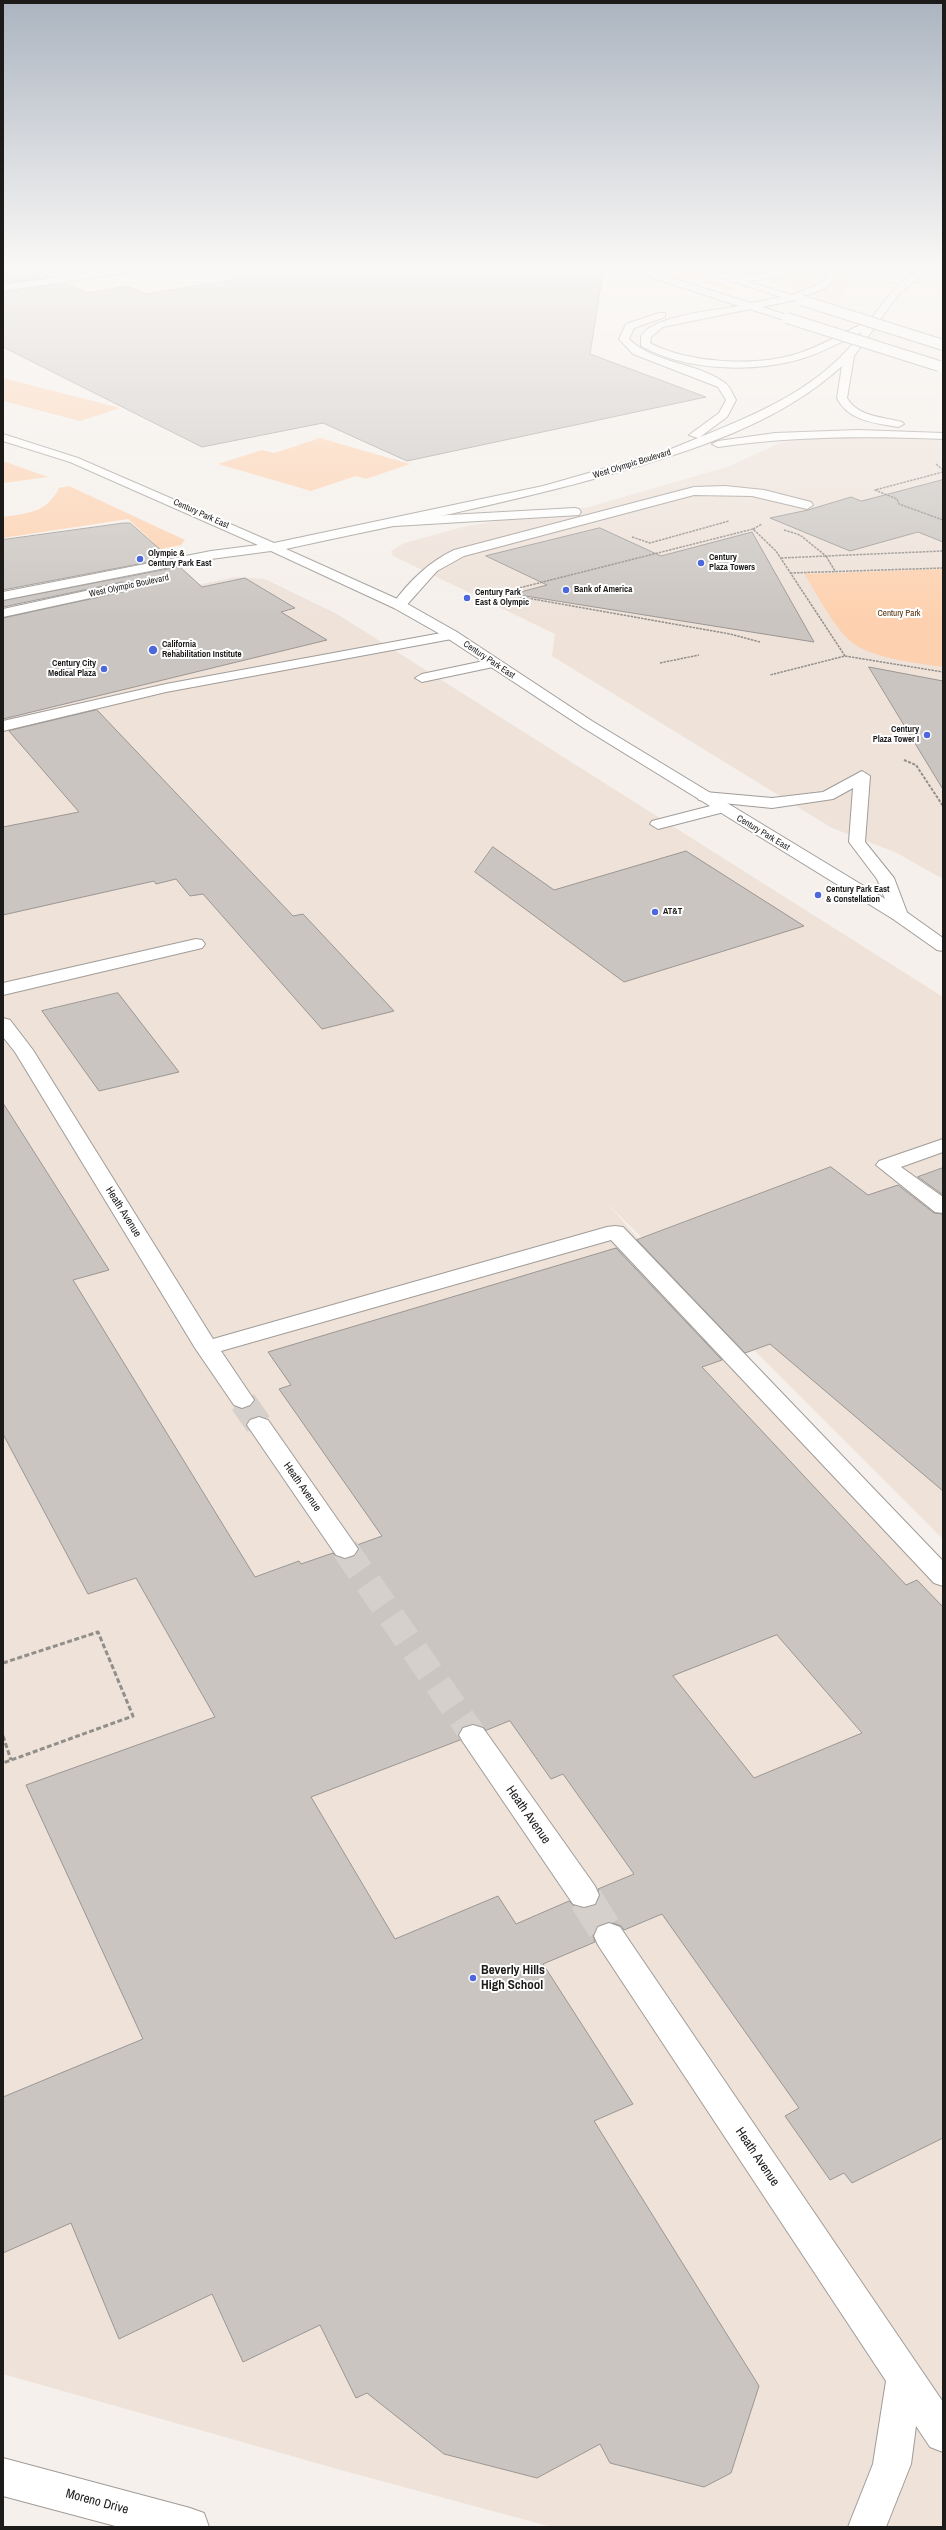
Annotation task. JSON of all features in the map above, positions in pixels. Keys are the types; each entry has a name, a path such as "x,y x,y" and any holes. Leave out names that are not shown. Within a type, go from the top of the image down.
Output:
{"main road":[{"path":"670,453 723,415 731,400 720,384"},
{"name":"West Olympic Boulevard","path":"3,596 211,555 276,548 545,489 670,453 741,425 775,408 815,384"},
{"path":"844,384 842,398 852,410 884,422 943,428"},
{"path":"670,453 737,440 797,433 850,432 943,436"},
{"name":"Century Park East","path":"3,437 112,476 276,548 399,606 452,635 493,663 722,808 941,942"},
{"path":"399,606 426,573 439,561 458,553 694,491 734,488 771,494 807,505"},
{"path":"395,522 558,514 635,506"},
{"name":"West Olympic Boulevard","path":"193,572 230,564 276,548"},
{"name":"West Olympic Boulevard","path":"3,613 132,585"},
{"path":"3,726 166,688 452,635"},
{"path":"422,678 493,663"},
{"path":"705,797 772,803 827,796 862,776 857,842 885,878 899,915"},
{"path":"658,824 722,808"},
{"path":"3,989 196,944"},
{"name":"Heath Avenue","path":"3,1024 23,1050 207,1348 242,1400"},
{"path":"943,1145 886,1165 943,1207"},
{"path":"207,1348 615,1232 943,1578"},
{"name":"Heath Avenue","path":"259,1424 345,1549"},
{"name":"Heath Avenue","path":"472,1735 584,1895"},
{"name":"Heath Avenue","path":"609,1936 943,2434"},
{"path":"867,2527 892,2464 905,2378"},
{"name":"Moreno Drive","path":"3,2478 190,2527"}],"path":[{"path":"943,472 875,490 897,498 899,504 943,520"},
{"path":"630,536 650,543 733,519"},
{"path":"757,522 763,524 753,529 499,593 516,598 730,634 760,642"},
{"path":"753,529 781,558 844,656"},
{"path":"778,529 800,535 826,556 835,571"},
{"path":"781,558 943,551"},
{"path":"790,573 943,568"},
{"path":"660,663 699,655"},
{"path":"770,675 844,656 943,672"},
{"path":"904,760 916,765 943,806"},
{"path":"3,1663 98,1632 133,1716 3,1763"},
{"path":"3,1736 11,1760"}],"shaded area":[{"path":"816,437 943,440 943,879 895,852 832,828 552,656 555,634 393,556 391,551 404,543 466,526 589,507 730,466 779,443"},
{"name":"Beverly Hills High School","path":"235,577 265,579 337,614 943,997 943,1539 606,1202 943,1582 943,2527 552,2527 348,2472 3,2374 3,627"}],"green space":[{"path":"3,384 27,384 120,408 80,421 3,401"},
{"path":"320,438 410,464 366,479 356,476 311,491 218,464 262,450 274,453"},
{"path":"3,461 48,477 3,483"},
{"path":"69,486 185,540 181,545 3,581 3,569 154,543 128,519 3,538 3,517 29,513 43,507 49,503 59,488"},
{"name":"Century Park","path":"943,569 943,667 878,655 855,645 841,632 804,574"}],"building":[{"path":"77,384 671,384 706,397 407,461 323,423 202,447"},
{"path":"943,480 943,542 918,532 850,551 770,518 808,510 851,497 861,501"},
{"path":"130,523 170,558 3,590 3,540"},
{"name":"Century Plaza Towers","path":"600,528 661,556 752,532 814,642 513,594 547,585 486,556"},
{"name":"Century City Medical Plaza","path":"180,567 202,587 245,578 295,608 281,612 327,640 3,719 3,618 127,591 130,586 127,583 122,582 3,607 3,601"},
{"name":"Century Plaza Tower I","path":"869,667 943,681 943,789"},
{"path":"97,710 293,916 303,914 394,1011 322,1029 203,894 190,896 176,879 156,884 154,881 3,915 3,827 79,812 9,731"},
{"name":"AT&T","path":"493,847 554,890 686,851 804,926 624,982 475,872"},
{"path":"118,993 179,1072 99,1091 42,1011"},
{"path":"3,1103 109,1270 73,1280 255,1577 299,1561 301,1564 333,1553 336,1556 345,1559 355,1556 359,1550 357,1545 382,1536 279,1389 291,1385 268,1352 616,1248 722,1360 702,1367 906,1585 917,1580 943,1607 943,2138 852,2183 844,2173 830,2180 785,2116 799,2108 662,1914 624,1930 621,1926 610,1922 597,1926 593,1935 595,1942 543,1964 633,2104 594,2121 759,2386 731,2473 704,2487 610,2463 600,2444 537,2478 444,2454 367,2393 356,2398 320,2325 243,2362 212,2294 119,2339 71,2223 3,2253 3,2097 143,2039 26,1785 215,1717 136,1578 88,1594 3,1434","holes":["777,1635 862,1733 754,1778 673,1676","510,1721 551,1779 563,1774 634,1874 598,1889 600,1896 596,1905 584,1908 573,1905 569,1901 516,1924 498,1896 395,1939 311,1797 460,1740 458,1734 463,1727 473,1724 483,1727 486,1730"]},
{"path":"831,1167 868,1195 898,1185 934,1213 943,1214 943,1491 770,1344 745,1353 637,1240"},
{"path":"943,1168 943,1195 918,1177"}],"tunnel":[{"path":"243,1402 259,1425"},
{"path":"345,1549 473,1735"},
{"path":"584,1895 587,1900"},
{"path":"586,1899 609,1936"}],"place":[{"name":"Olympic & Century Park East","path":"140,559"},
{"name":"Century Plaza Towers","path":"701,563"},
{"name":"Bank of America","path":"566,590"},
{"name":"Century Park East & Olympic","path":"467,598"},
{"name":"California Rehabilitation Institute","path":"153,650"},
{"name":"Century City Medical Plaza","path":"104,669"},
{"name":"Century Plaza Tower I","path":"927,735"},
{"name":"Century Park East & Constellation","path":"818,895"},
{"name":"AT&T","path":"655,912"},
{"name":"Beverly Hills High School","path":"473,1978"}]}
